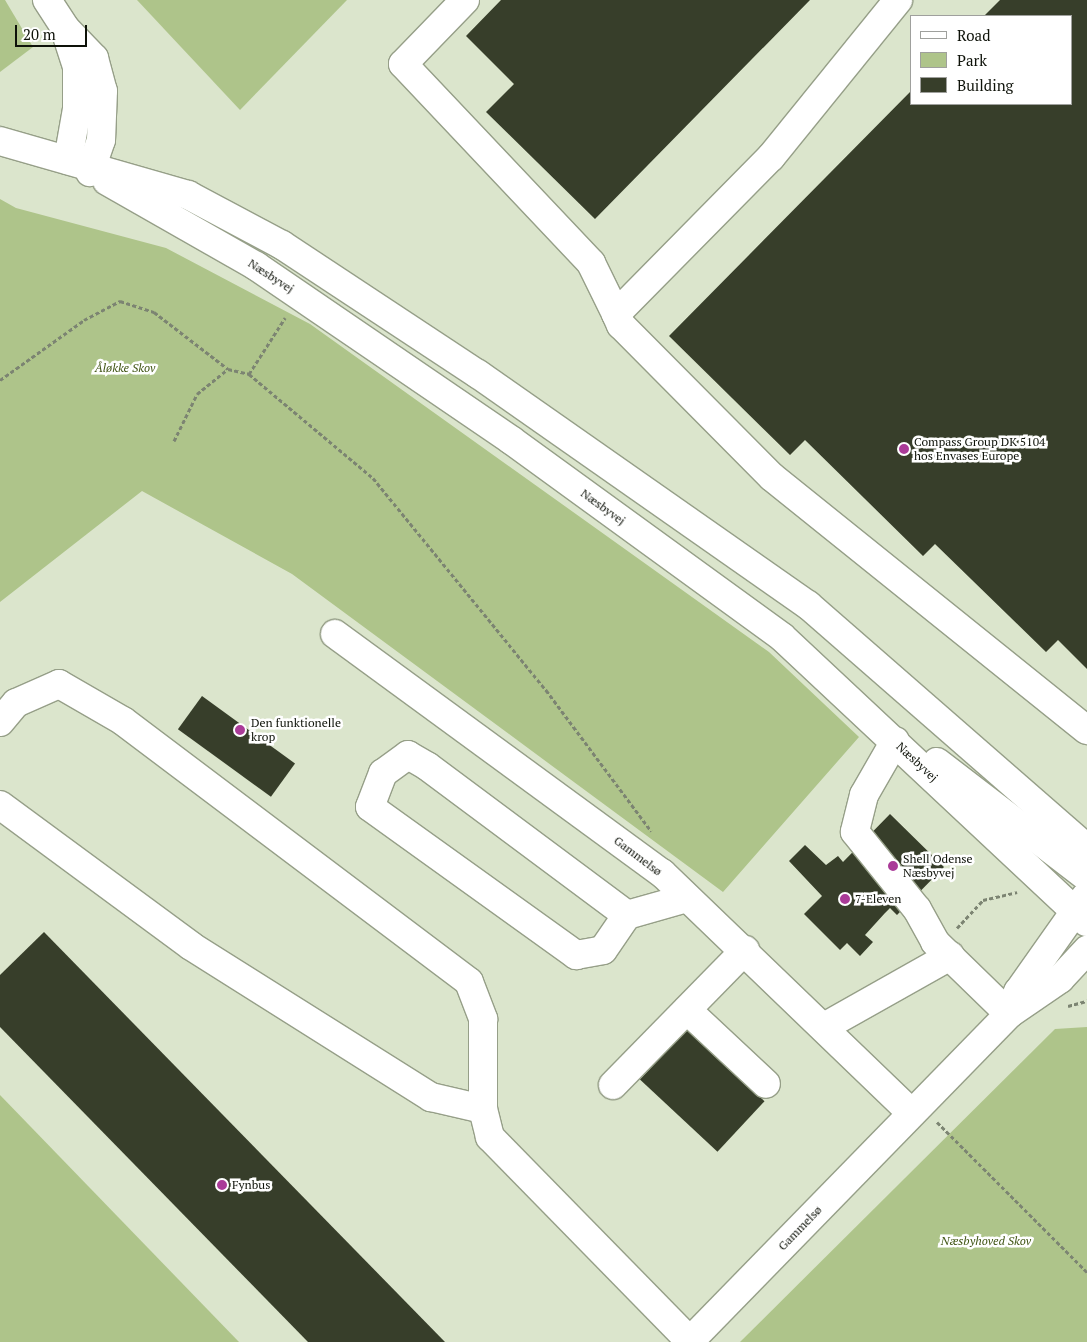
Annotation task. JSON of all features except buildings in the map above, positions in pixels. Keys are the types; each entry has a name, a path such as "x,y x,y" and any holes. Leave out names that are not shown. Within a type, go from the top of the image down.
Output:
{"street":[{"path":"47,0 65,28 77,67 78,109 84,166"},
{"path":"465,0 402,64 591,264 621,326 772,477 1087,730"},
{"path":"616,314 771,157 898,0"},
{"name":"Næsbyvej","path":"0,140 188,195 282,245 478,374 808,605 1087,848"},
{"name":"Næsbyvej","path":"84,166 300,296 511,440 782,637 1039,876 1084,910"},
{"name":"Gammelsø","path":"335,634 662,873 824,1027 911,1113"},
{"path":"0,722 16,703 59,684 123,721 469,982 483,1019 483,1109 490,1137 689,1342"},
{"path":"1009,1014 944,951 917,909 856,832 864,795 895,741 949,768 1087,877"},
{"path":"627,915 427,766 408,755 383,773 370,807 576,955 603,950 627,915 687,898"},
{"path":"0,805 191,946 423,1092 483,1109"},
{"name":"Gammelsø","path":"1009,1014 1018,992 1084,910"},
{"path":"614,1085 744,950"},
{"name":"Gammelsø","path":"689,1342 1009,1014 1060,980 1087,950"},
{"path":"824,1027 944,951"},
{"path":"687,1010 766,1084"}],"path":[{"path":"249,374 300,296"},
{"path":"0,380 84,320 120,301 154,312 228,369 249,374 373,478 608,769 652,833 662,873"},
{"path":"174,442 197,394 228,369"},
{"path":"944,951 983,900 1013,894 1039,876"},
{"path":"911,1113 935,1120 1087,1272"}],"green space":[{"path":"0,0 5,0 33,47 0,72"},
{"path":"137,0 347,0 240,110"},
{"name":"Åløkke Skov","path":"0,199 16,208 166,248 310,324 769,652 859,737 723,892 292,574 142,491 0,602"},
{"name":"Næsbyhoved Skov","path":"1087,1027 1087,1342 740,1342 1055,1029"},
{"path":"0,1095 239,1342 0,1342"}],"place":[{"name":"Compass Group DK 5104 hos Envases Europe","path":"904,449"},
{"name":"Den funktionelle krop","path":"240,730"},
{"name":"Shell Odense Næsbyvej","path":"893,866"},
{"name":"7-Eleven","path":"845,899"},
{"name":"Fynbus","path":"222,1185"}]}
